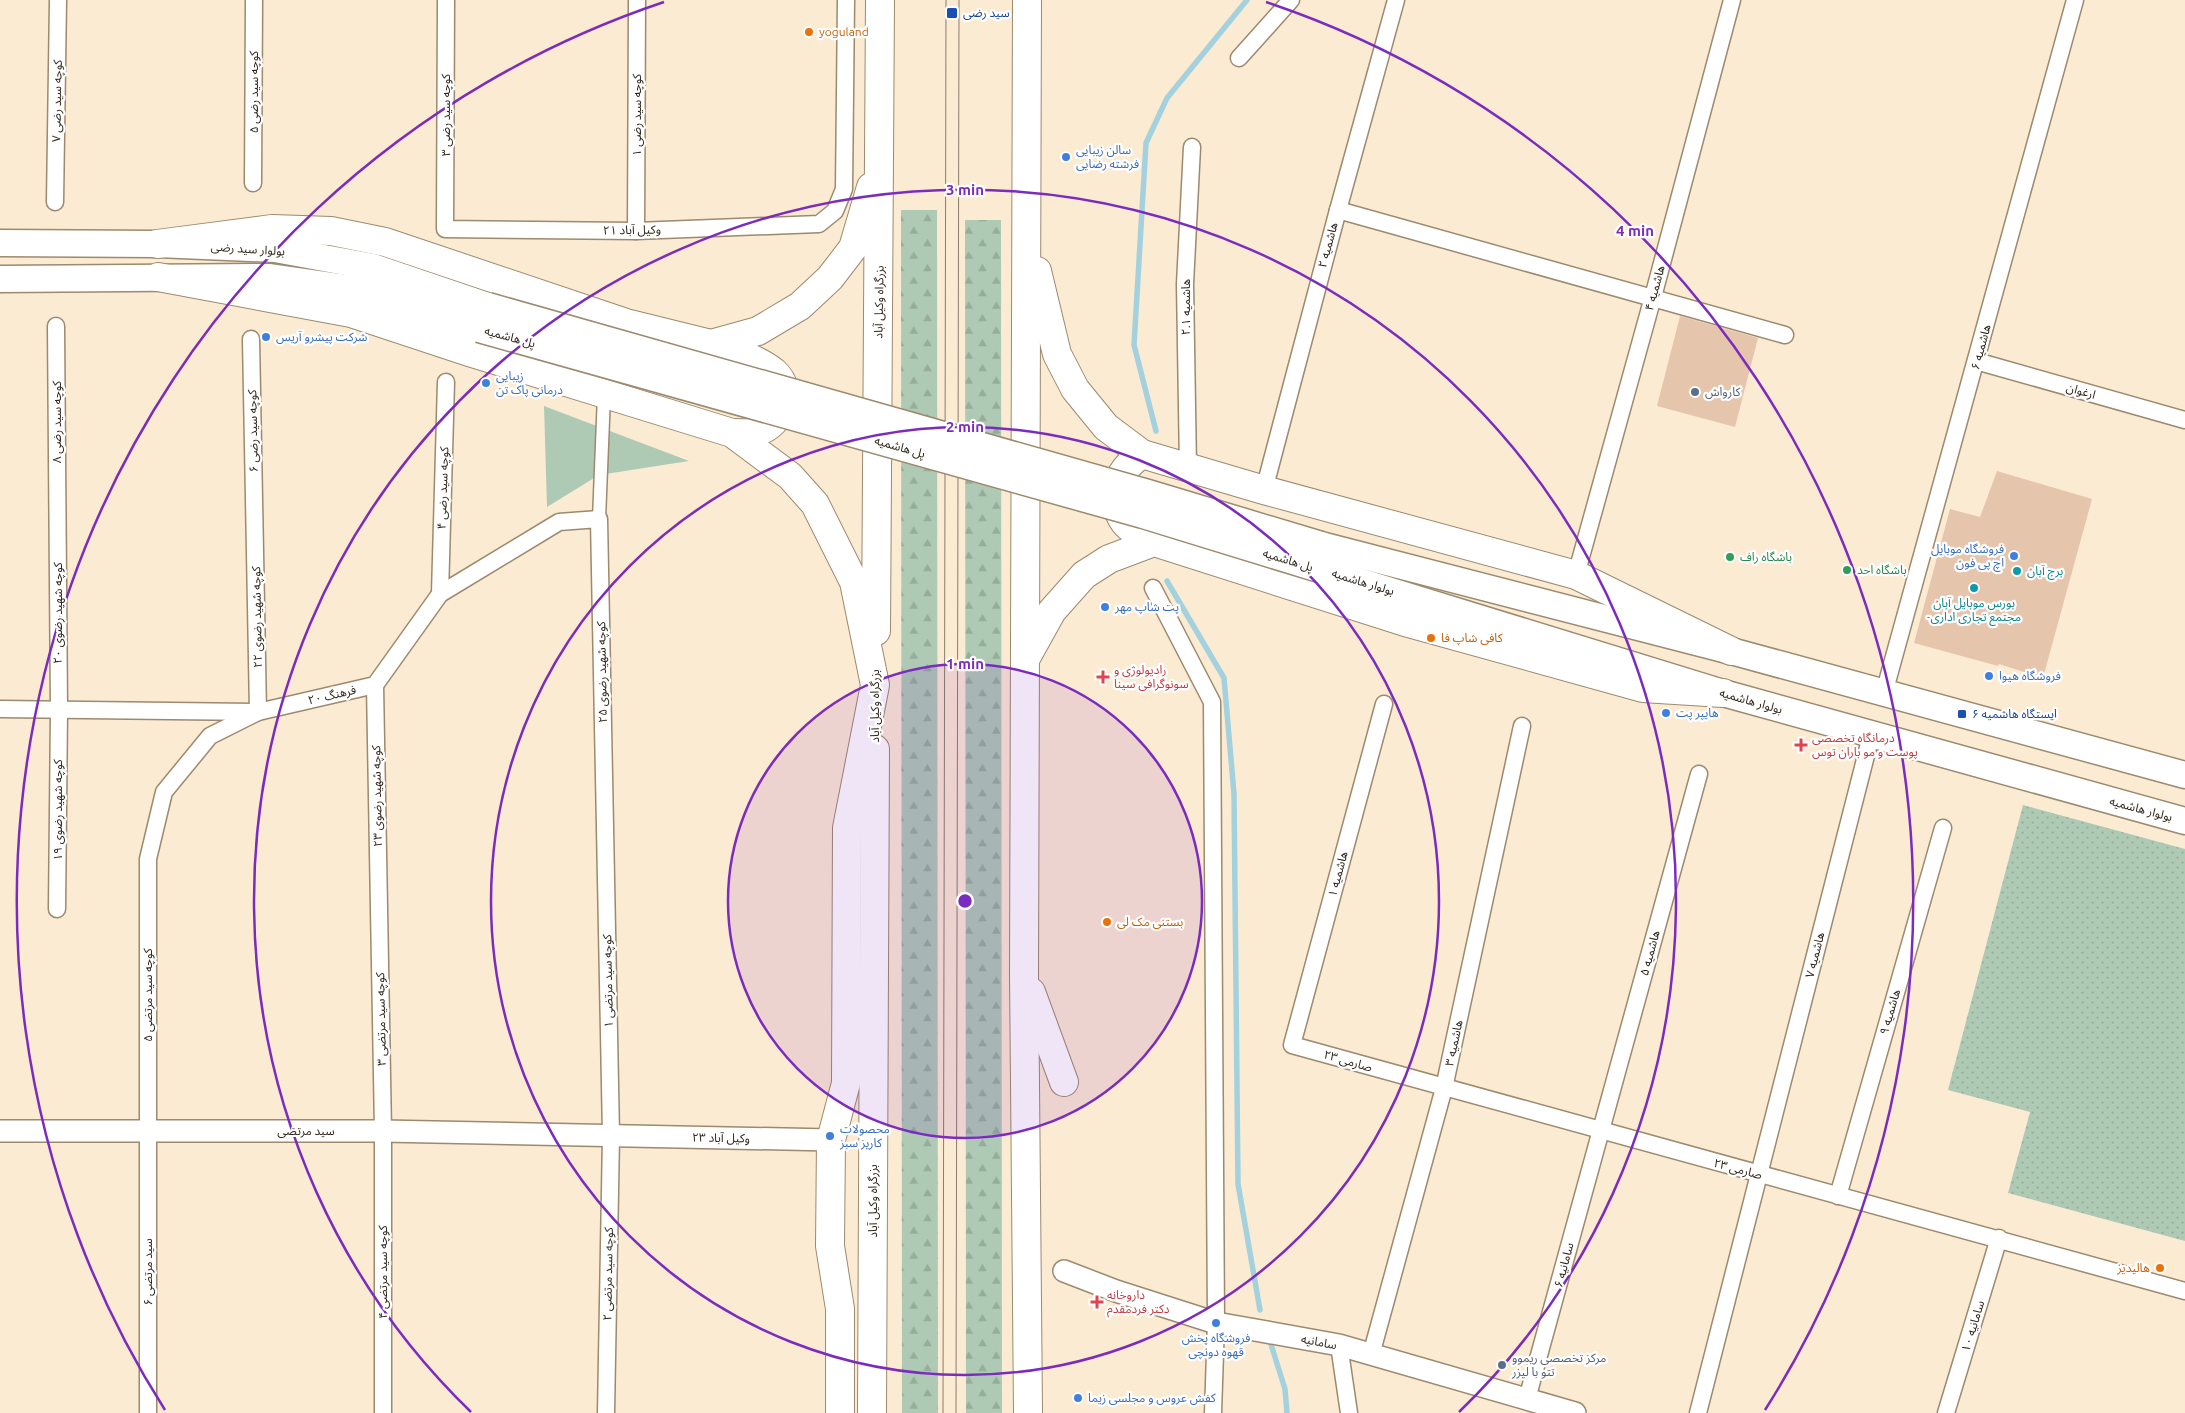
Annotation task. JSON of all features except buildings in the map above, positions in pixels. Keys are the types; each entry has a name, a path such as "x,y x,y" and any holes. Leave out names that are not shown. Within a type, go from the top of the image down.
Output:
{"highway":[{"name":"بزرگراه وکیل آباد","path":"872,1413 880,0"},
{"path":"1028,0 1024,974 1028,1413"},
{"path":"711,344 758,331 800,306 830,278 853,248 880,154"},
{"path":"157,244 272,229 331,231 385,242 626,323 711,344 748,358 775,373 785,391 784,406 773,424 757,432 732,433 604,395 351,313 158,278"},
{"path":"1027,231 1057,354 1076,389 1106,427 1142,454 1264,490 1576,575 1731,651"},
{"path":"732,433 790,476 815,504 854,582 876,685 847,828 846,1083 830,1140 830,1246 840,1309 840,1413"},
{"path":"1142,454 1128,463 1119,478 1115,494 1118,510 1126,525 1154,542 1405,622 1643,688 1723,693"},
{"path":"1025,660 1052,611 1084,575 1109,559 1154,542"},
{"path":"1024,974 1064,1082"}],"main road":[{"name":"بولوار سید رضی","path":"0,243 157,244 275,249 373,267 483,317"},
{"name":"بولوار سید رضی","path":"0,279 270,276 368,291 483,317"},
{"name":"پل هاشمیه","path":"483,317 1148,493 1320,557"},
{"name":"بولوار هاشمیه","path":"1320,557 1731,651 2185,775"},
{"name":"بولوار هاشمیه","path":"1320,557 1723,693 1871,736 2185,822"}],"street":[{"name":"کوچه سید رضی ۷","path":"55,202 58,0"},
{"name":"کوچه سید رضی ۵","path":"253,183 254,0"},
{"name":"کوچه سید رضی ۳","path":"445,229 446,0"},
{"name":"کوچه سید رضی ۱","path":"636,231 637,0"},
{"name":"۲۱ وکیل آباد","path":"445,229 636,231 819,224 835,211 844,188 846,0"},
{"path":"1239,58 1291,0"},
{"name":"هاشمیه ۲","path":"1264,490 1396,0"},
{"name":"هاشمیه ۴","path":"1576,575 1653,297 1732,0"},
{"name":"هاشمیه ۶","path":"1884,693 2075,0"},
{"name":"هاشمیه ۲.۱","path":"1188,468 1185,284 1192,147"},
{"path":"1338,210 1785,335"},
{"name":"کوچه سید رضی ۸","path":"56,326 58,517"},
{"name":"کوچه سید رضی ۶","path":"251,339 255,523"},
{"name":"ارغوان","path":"1976,362 2185,420"},
{"name":"کوچه سید رضی ۴","path":"440,594 446,382"},
{"path":"375,685 440,594 559,522 599,518 604,395"},
{"name":"کوچه شهید رضوی ۲۰","path":"58,517 59,710"},
{"name":"کوچه شهید رضوی ۲۵","path":"599,518 605,826"},
{"name":"کوچه شهید رضوی ۲۲","path":"255,523 258,712"},
{"path":"1153,588 1212,702 1216,1323 1213,1413"},
{"name":"فرهنگ ۲۰","path":"0,709 258,712 375,685"},
{"name":"کوچه شهید رضوی ۲۳","path":"375,685 379,906"},
{"name":"هاشمیه ۱","path":"1292,1045 1384,704"},
{"name":"کوچه شهید رضوی ۱۹","path":"57,909 59,710"},
{"name":"کوچه سید مرتضی ۵","path":"148,1131 148,859 164,792 210,736 258,712"},
{"name":"هاشمیه ۳","path":"1371,1355 1444,1088 1522,726"},
{"name":"هاشمیه ۷","path":"1698,1413 1871,736"},
{"name":"هاشمیه ۵","path":"1601,1131 1699,774"},
{"name":"کوچه سید مرتضی ۱","path":"605,826 611,1136"},
{"name":"هاشمیه ۹","path":"1838,1196 1943,828"},
{"name":"کوچه سید مرتضی ۳","path":"379,906 383,1131"},
{"name":"صارمی ۲۳","path":"1292,1045 1838,1196 1999,1238 2185,1291"},
{"name":"سید مرتضی","path":"0,1131 383,1131 611,1136"},
{"name":"سید مرتضی ۶","path":"148,1131 148,1413"},
{"name":"کوچه سید مرتضی ۴","path":"383,1131 383,1413"},
{"name":"سامانیه ۶","path":"1527,1399 1601,1131"},
{"name":"۲۳ وکیل آباد","path":"611,1136 830,1140"},
{"name":"کوچه سید مرتضی ۲","path":"606,1413 611,1136"},
{"name":"سامانیه ۱۰","path":"1946,1413 1999,1238"},
{"name":"سامانیه","path":"1064,1272 1216,1323 1338,1345 1575,1413"},
{"path":"1338,1345 1349,1413"}],"green space":[{"path":"901,210 937,210 938,1413 902,1413"},
{"path":"965,220 1001,220 1002,1413 966,1413"},
{"path":"544,406 689,461 599,475 547,507"},
{"path":"2023,805 2185,849 2185,1241 2008,1193 2030,1112 1948,1090"}],"waterway":[{"path":"1156,431 1134,345 1146,143 1167,98 1247,0"},
{"path":"1167,581 1224,678 1234,794 1238,1184 1260,1310"},
{"path":"1269,1338 1285,1389 1287,1413"}],"tram line":[{"path":"943,1413 946,0"},
{"path":"956,1413 959,0"}],"place":[{"name":"سید رضی","path":"952,13"},
{"name":"yoguland","path":"809,32"},
{"name":"سالن زیبایی فرشته رضایی","path":"1066,157"},
{"name":"شرکت پیشرو آریس","path":"266,337"},
{"name":"زیبایی درمانی پاک تن","path":"486,383"},
{"name":"کارواش","path":"1695,392"},
{"name":"فروشگاه موبایل اچ پی فون","path":"2014,556"},
{"name":"باشگاه راف","path":"1730,557"},
{"name":"باشگاه احد","path":"1847,570"},
{"name":"برج آبان","path":"2017,571"},
{"name":"بورس موبایل آبان -مجتمع تجاری اداری","path":"1974,588"},
{"name":"پت شاپ مهر","path":"1105,607"},
{"name":"کافی شاپ فا","path":"1431,638"},
{"name":"فروشگاه هیوا","path":"1989,676"},
{"name":"رادیولوژی و سونوگرافی سینا","path":"1103,677"},
{"name":"هایپر پت","path":"1666,713"},
{"name":"ایستگاه هاشمیه ۶","path":"1962,714"},
{"name":"درمانگاه تخصصی پوست و مو باران توس","path":"1801,745"},
{"name":"بستنی مک لی","path":"1107,922"},
{"name":"محصولات کاریز سبز","path":"830,1136"},
{"name":"هالیدیز","path":"2160,1268"},
{"name":"داروخانه دكتر فردمقدم","path":"1097,1302"},
{"name":"فروشگاه پخش قهوه دونچی","path":"1216,1323"},
{"name":"مرکز تخصصی ریموو تتو با لیزر","path":"1502,1365"},
{"name":"کفش عروس و مجلسی زیما","path":"1078,1398"}]}
